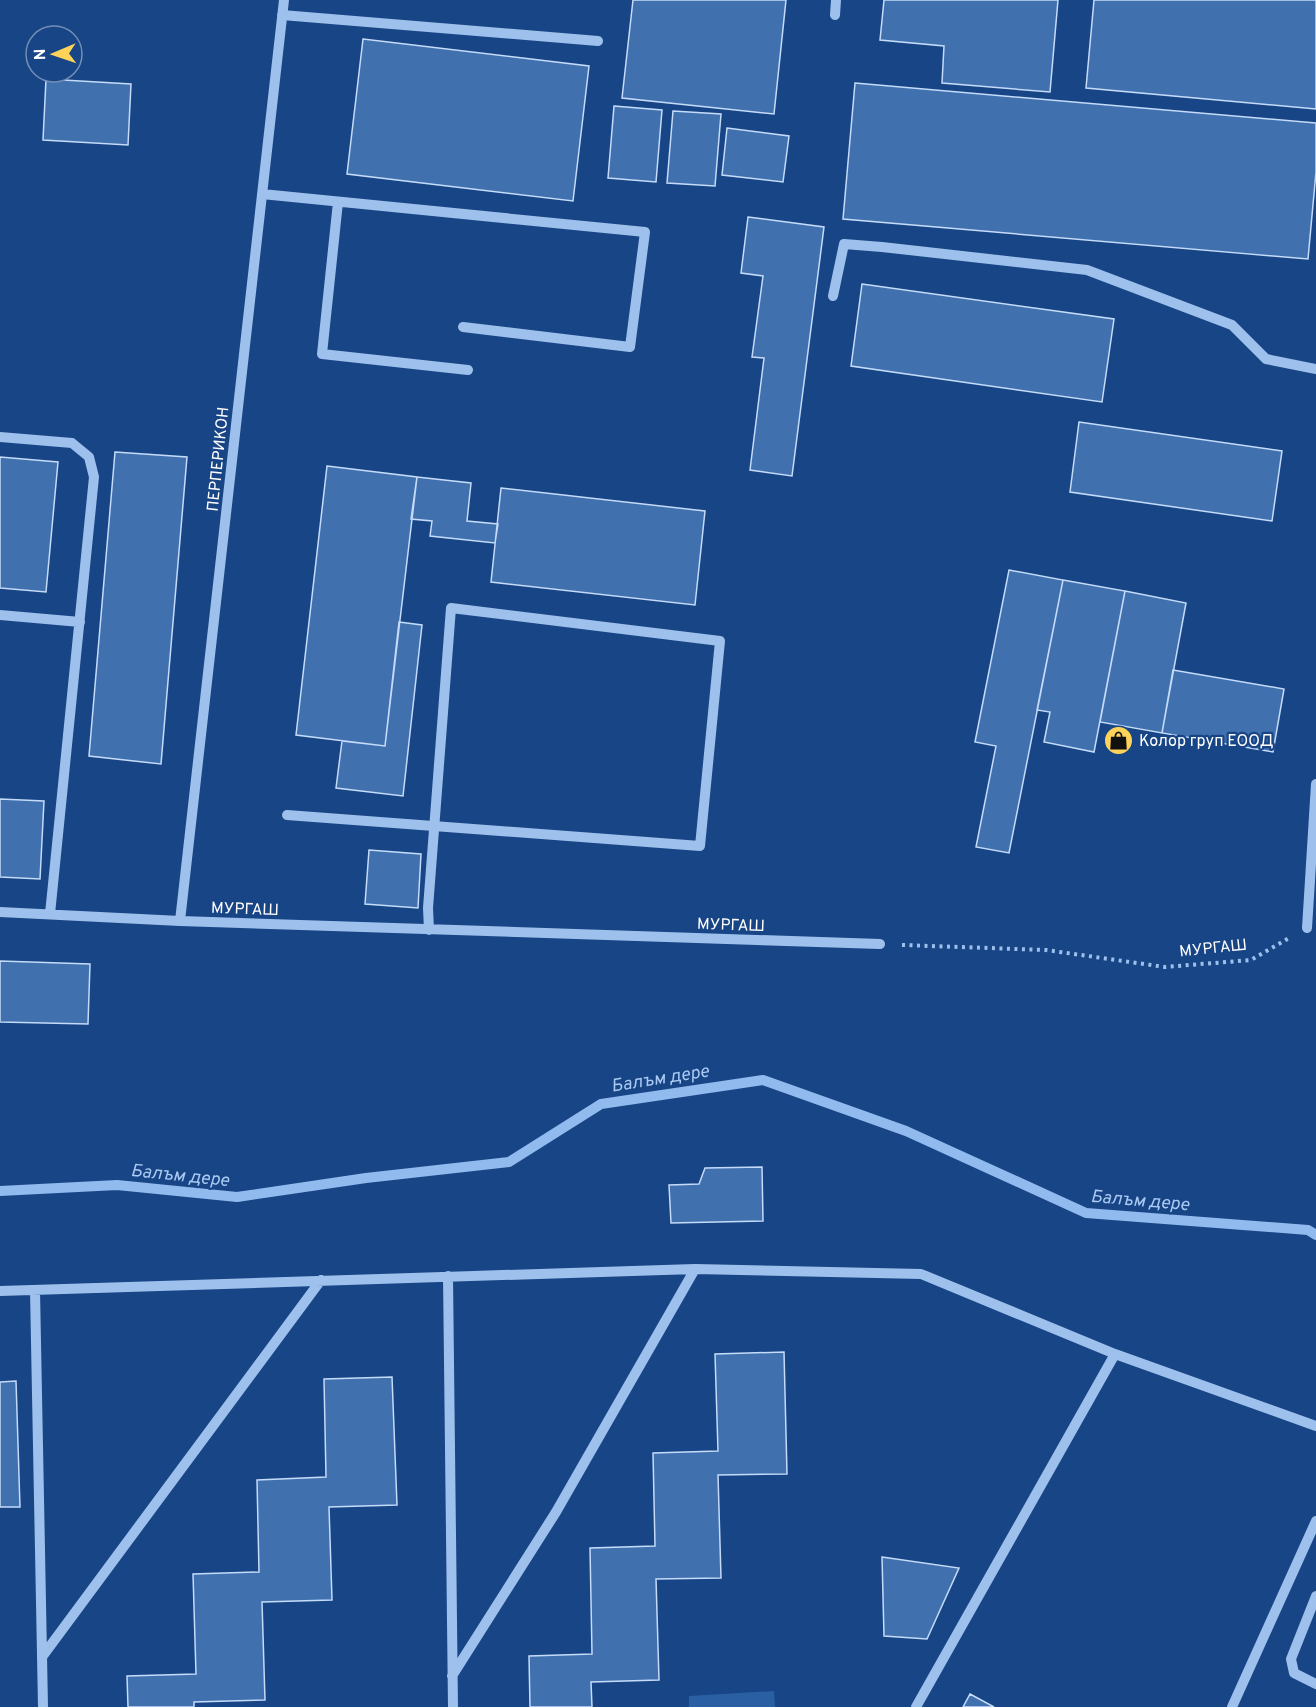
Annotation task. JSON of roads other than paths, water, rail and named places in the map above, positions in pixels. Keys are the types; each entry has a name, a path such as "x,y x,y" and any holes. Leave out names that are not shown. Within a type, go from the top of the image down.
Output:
{"street":[{"name":"ПЕРПЕРИКОН","path":"180,921 284,0"},
{"path":"835,15 836,0"},
{"path":"282,15 598,41"},
{"path":"262,194 645,232 630,347 463,327"},
{"path":"338,202 322,354 468,370"},
{"path":"832,296 844,244 1088,270 1232,325 1266,359 1316,369"},
{"path":"0,437 72,444 89,457 93,466 94,477 50,914"},
{"path":"287,815 434,827 700,846 720,641 451,608 434,827 428,908 429,930"},
{"path":"0,615 80,622"},
{"path":"1307,927 1316,784"},
{"name":"МУРГАШ","path":"0,912 180,921 880,944"},
{"path":"452,1676 556,1512 695,1269"},
{"path":"0,1290 695,1269 921,1274 1115,1354 1316,1426"},
{"path":"448,1276 453,1707"},
{"path":"42,1657 321,1280"},
{"path":"34,1290 43,1707"},
{"path":"916,1707 1115,1354"},
{"path":"1232,1707 1316,1521"},
{"path":"1316,1596 1291,1659 1294,1673 1316,1684"}],"waterway":[{"name":"Балъм дере","path":"0,1191 117,1185 237,1197 366,1178 509,1162 601,1104 763,1080 906,1131 1086,1213 1308,1230 1316,1235"}],"place":[{"name":"Колор груп ЕООД","path":"1118,740"}]}
